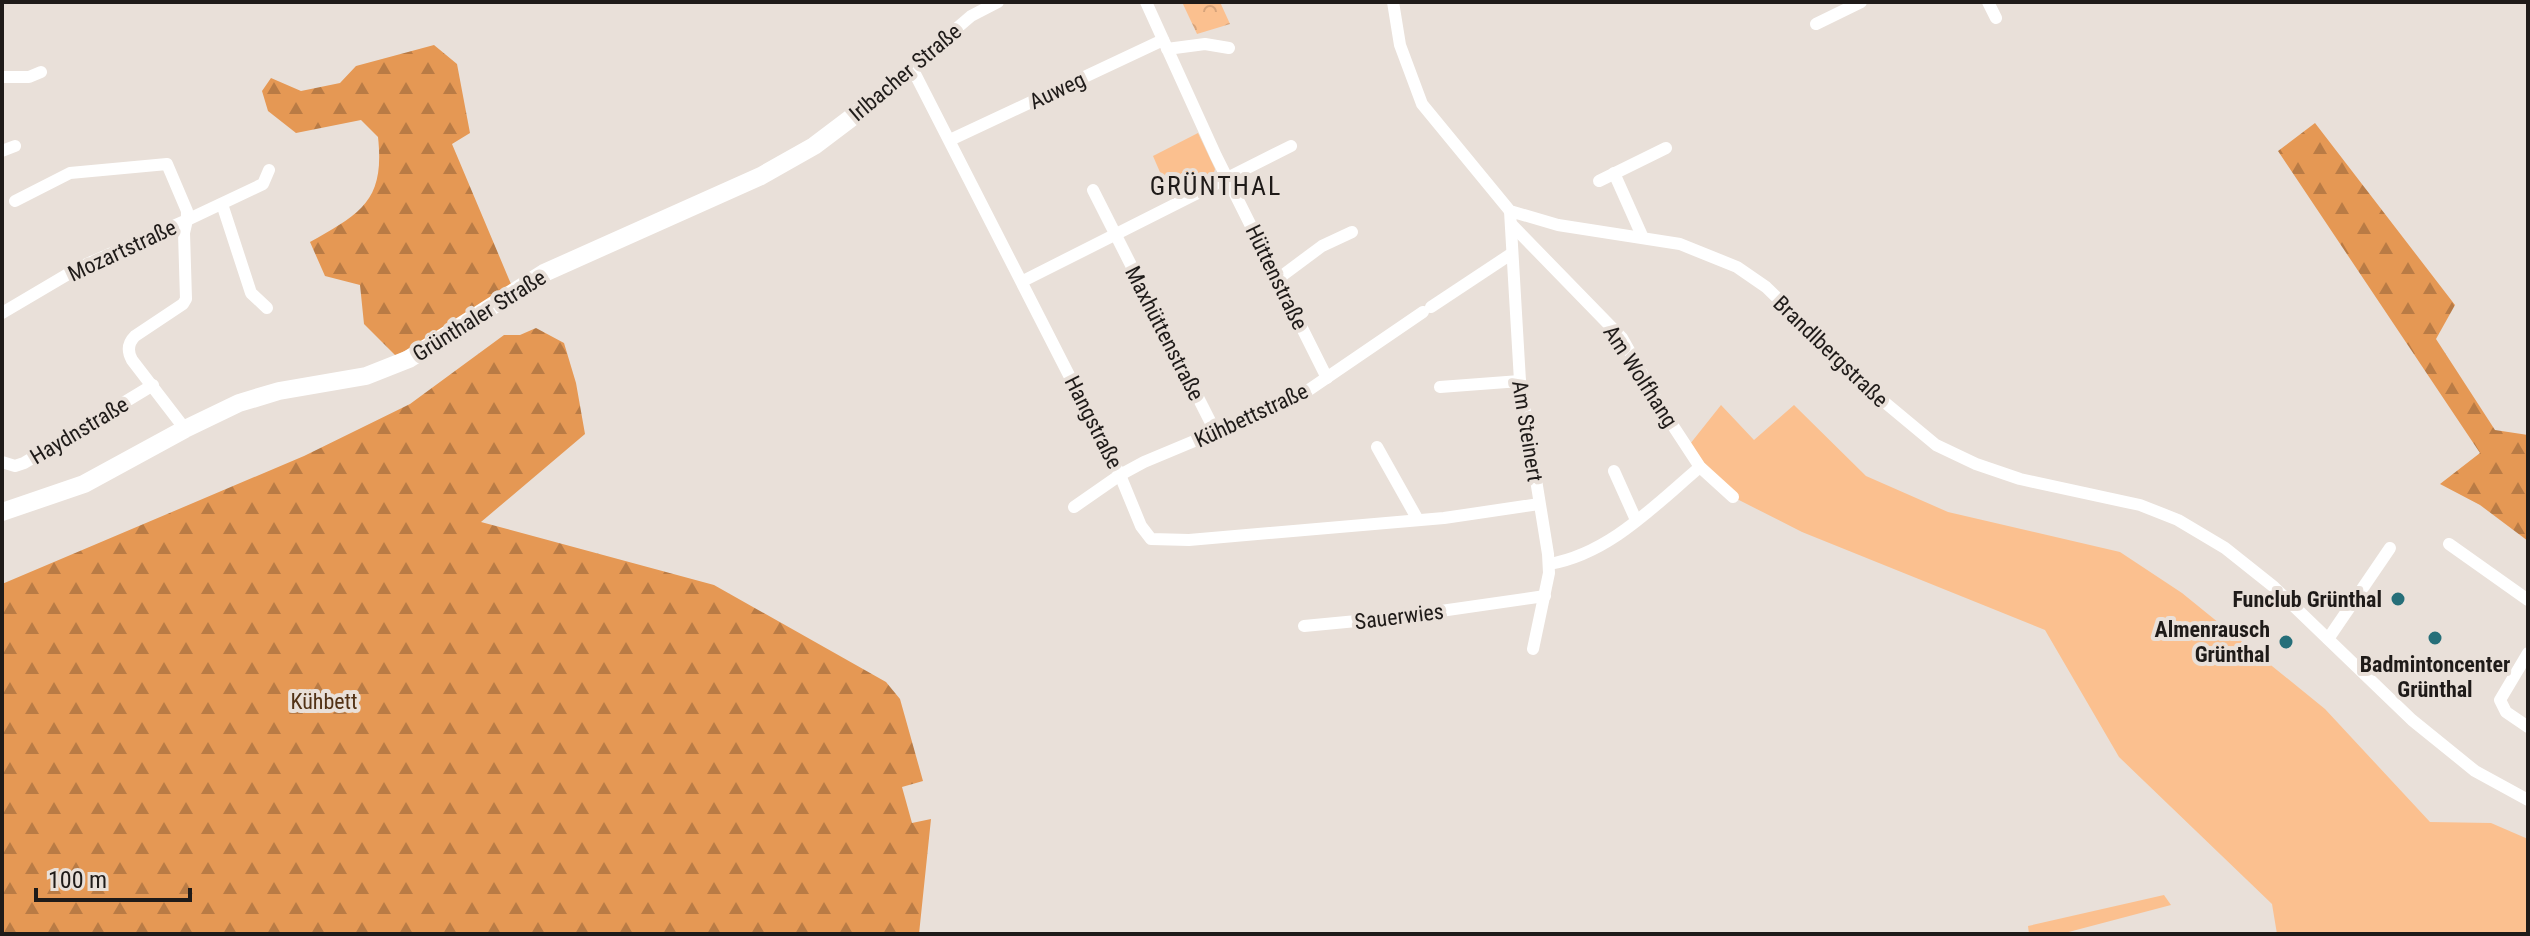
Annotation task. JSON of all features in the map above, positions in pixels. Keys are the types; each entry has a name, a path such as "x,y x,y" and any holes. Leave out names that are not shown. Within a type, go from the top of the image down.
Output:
{"street":[{"name":"Irlbacher Straße","path":"814,146 859,112 971,16 998,2"},
{"name":"Hüttenstraße","path":"1146,2 1227,177 1327,378"},
{"path":"1393,2 1400,45 1422,104 1510,218"},
{"path":"1816,24 1861,2"},
{"path":"1988,2 1996,18"},
{"name":"Auweg","path":"950,140 1165,45 1205,44 1229,48"},
{"name":"Hangstraße","path":"912,68 1023,281 1120,475 1141,526 1151,539 1189,540 1418,520 1539,504"},
{"path":"2,77 29,77 41,72"},
{"path":"2,151 15,146"},
{"name":"Grünthaler Straße","path":"2,512 84,484 223,410 258,397 366,376 409,359 554,268 738,187 814,146"},
{"path":"1023,281 1291,146"},
{"path":"1599,181 1666,148"},
{"path":"15,201 70,173 167,164 187,211 187,220 263,184 269,170"},
{"path":"1614,173 1632,207 1643,238"},
{"name":"Maxhüttenstraße","path":"1093,190 1216,433"},
{"path":"222,204 251,293 267,308"},
{"name":"Brandlbergstraße","path":"1510,218 1680,244 1737,267 1766,287 1841,366 1936,445 1976,464 2020,479 2140,505 2178,520 2238,558 2274,587 2412,720 2475,771 2528,800"},
{"name":"Am Steinert","path":"1510,218 1520,381 1549,564 1533,649"},
{"name":"Am Wolfhang","path":"1510,218 1622,338 1660,406 1700,467 1733,497"},
{"name":"Mozartstraße","path":"185,429 132,360 129,347 135,336 186,299 184,233 187,220"},
{"name":"Mozartstraße","path":"2,313 80,267 187,220"},
{"path":"1279,278 1322,246 1352,232"},
{"name":"Kühbettstraße","path":"1074,507 1120,475 1297,398 1511,254"},
{"path":"1440,387 1520,381"},
{"name":"Haydnstraße","path":"2,462 15,466 24,463 153,385"},
{"path":"1377,447 1418,520"},
{"path":"1549,564 1590,551 1664,500 1700,467"},
{"path":"1614,471 1636,520"},
{"path":"2449,544 2528,600"},
{"path":"2328,639 2390,548"},
{"name":"Sauerwies","path":"1304,626 1399,617 1545,596"},
{"path":"2528,653 2500,700 2506,712 2528,727"}],"green space":[{"path":"1182,2 1220,2 1230,24 1197,34"},
{"path":"434,45 457,64 470,133 452,144 511,284 396,356 364,324 360,285 325,276 310,242 356,213 366,203 378,176 378,137 361,120 296,133 268,111 262,91 271,78 301,91 340,83 356,66"},
{"path":"2315,123 2455,305 2436,339 2495,430 2528,435 2528,541 2480,505 2440,484 2480,453 2278,151"},
{"path":"1198,133 1215,169 1212,180 1172,200 1153,156"},
{"name":"Kühbett","path":"536,328 564,343 576,383 585,434 481,522 714,585 886,682 900,699 923,781 902,787 912,823 931,819 919,934 2,934 2,584 304,456 410,404 504,335 520,335"},
{"path":"1721,405 1754,440 1794,405 1866,476 1948,512 2120,552 2182,593 2325,709 2430,822 2491,823 2528,839 2528,934 2277,934 2272,904 2119,757 2045,630 1802,532 1733,497 1700,467 1690,444"},
{"path":"2164,895 2171,905 2061,934 2029,934 2028,926"}],"place":[{"name":"Funclub Grünthal","path":"2398,599"},
{"name":"Badmintoncenter Grünthal","path":"2435,638"},
{"name":"Almenrausch Grünthal","path":"2286,642"}],"district":[{"name":"GRÜNTHAL","path":"1216,186"}]}
